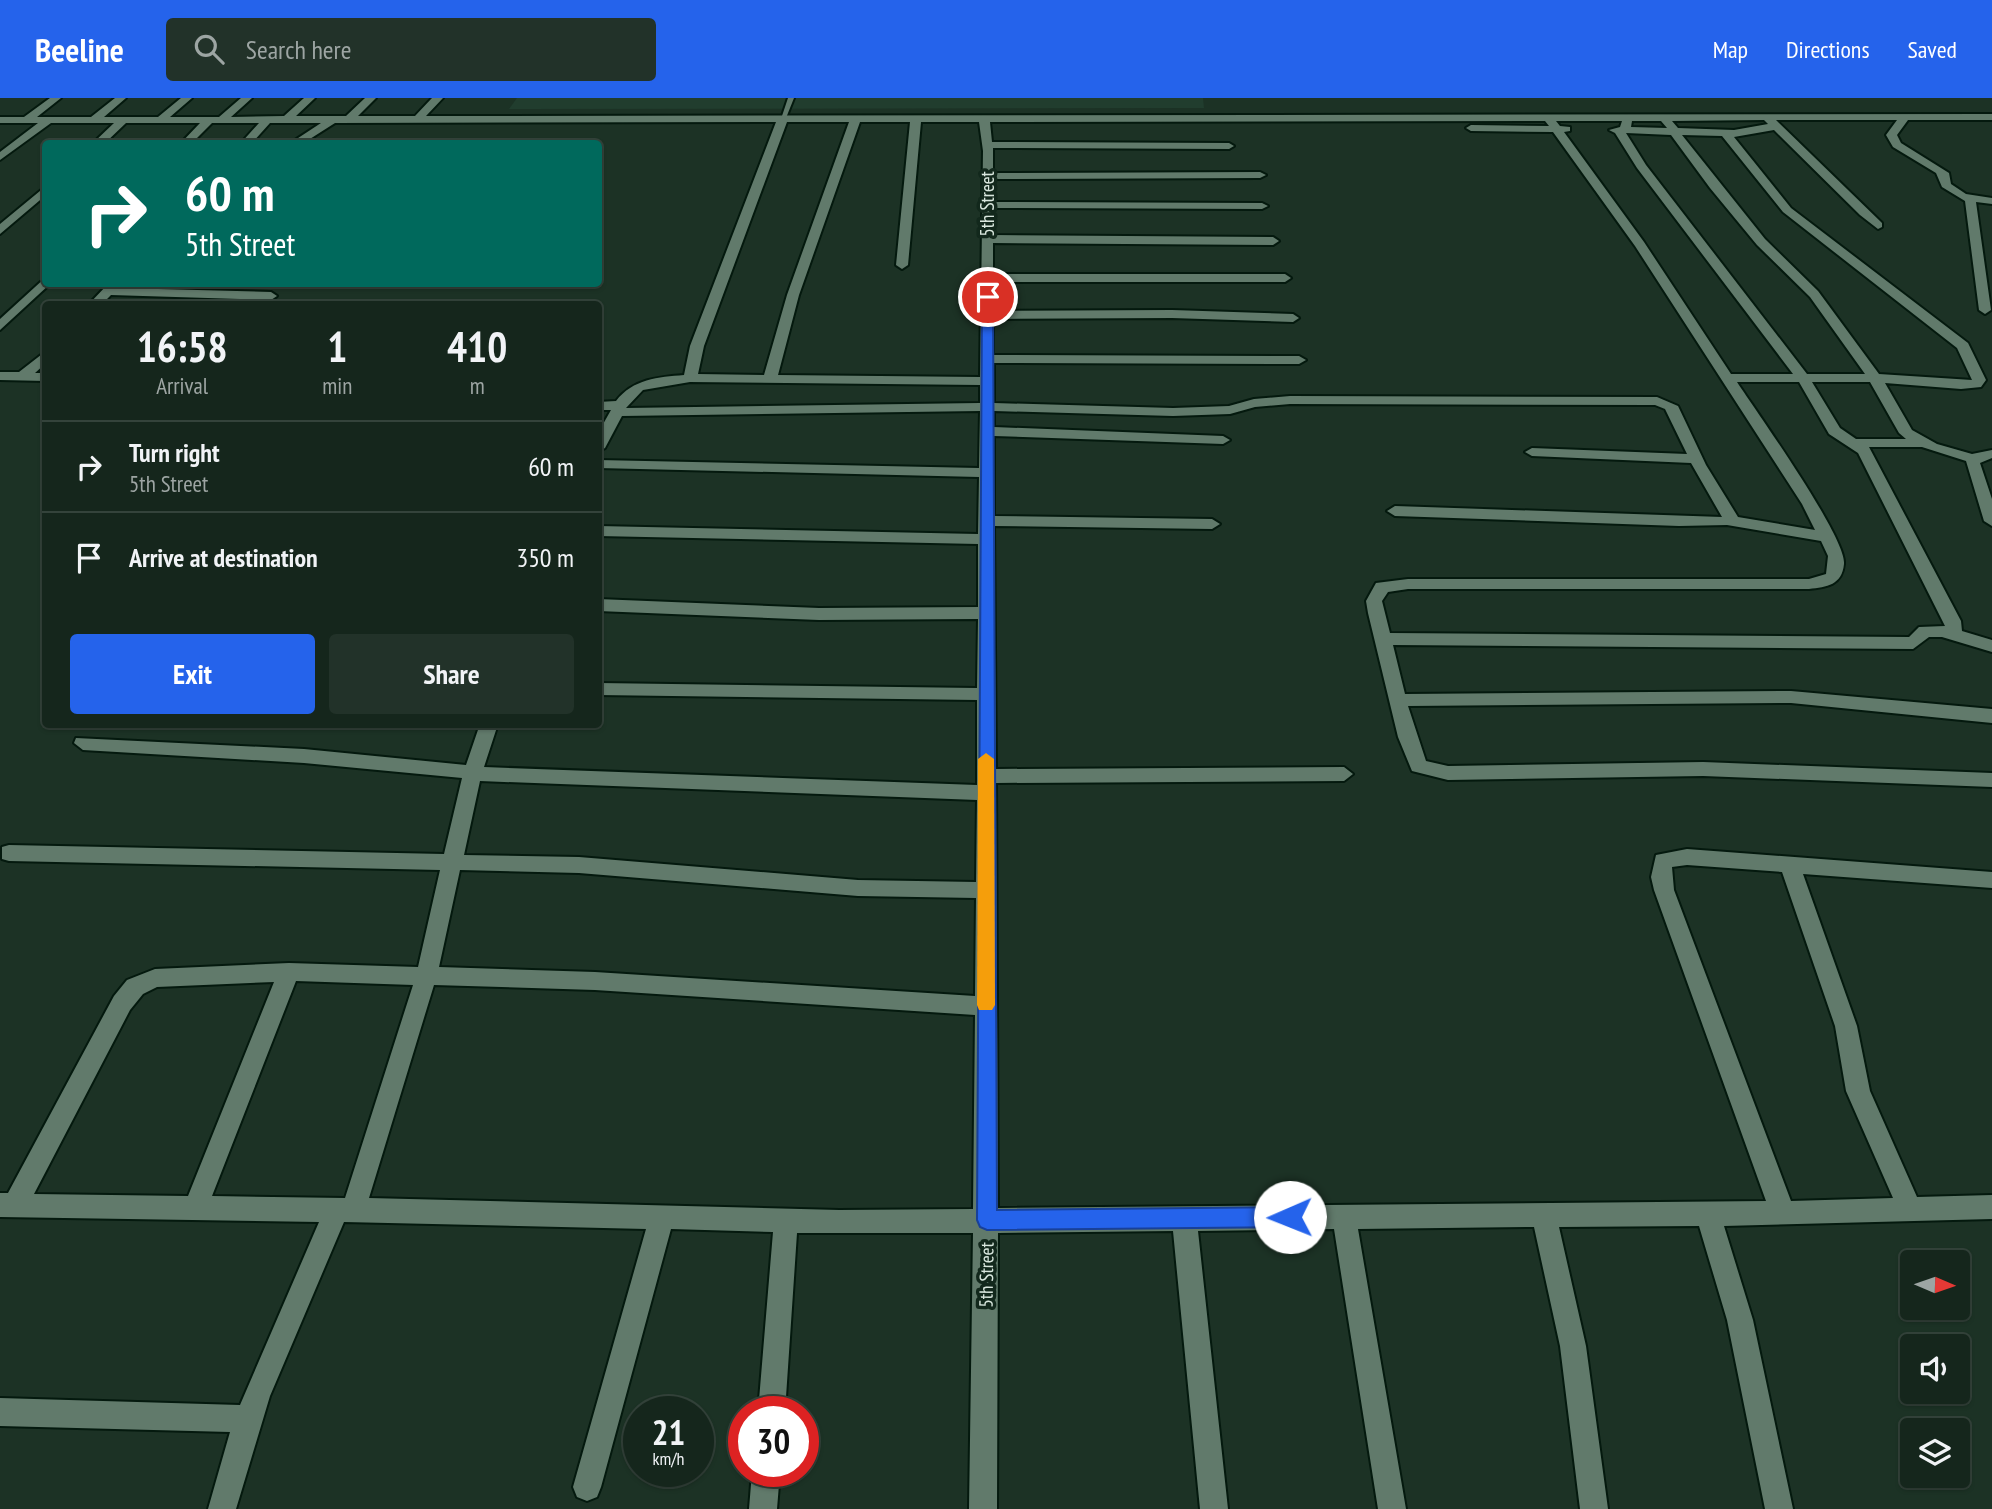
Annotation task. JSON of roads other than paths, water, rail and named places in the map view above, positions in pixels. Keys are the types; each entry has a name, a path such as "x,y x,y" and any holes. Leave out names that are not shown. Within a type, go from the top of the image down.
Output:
{"street":[{"path":"26,120 56,98"},
{"path":"93,120 121,98"},
{"path":"161,119 187,98"},
{"path":"190,140 247,98"},
{"path":"287,119 310,98"},
{"path":"349,119 371,98"},
{"path":"418,119 438,98"},
{"name":"5th Street","path":"983,1509 987,1220 985,890 988,473 987,145 984,117"},
{"path":"0,120 1437,117 1481,129 1552,123 1625,124 1674,131 1732,133 1776,127"},
{"path":"1625,124 1664,117 1992,117"},
{"path":"1664,117 1762,242 1797,281 1814,294 1875,378 1906,433 1922,443 1974,459 1992,454"},
{"path":"1765,117 1798,144 1838,190 1878,225"},
{"path":"1903,117 1902,124 1891,135 1897,145 1940,171 1951,189 1970,198 1992,201"},
{"path":"690,378 697,346 783,118"},
{"path":"770,379 793,295 856,118"},
{"path":"902,265 909,164 916,118"},
{"path":"250,140 268,119"},
{"path":"300,140 332,119"},
{"path":"0,157 48,120"},
{"path":"101,140 123,120"},
{"path":"1552,123 1640,245 1810,504 1836,555 1833,576 1825,582 1809,584 1390,585 1376,593 1374,601 1407,737 1419,766 1448,773 1703,769 1992,780"},
{"path":"1625,124 1621,136 1641,166 1803,378 1834,431 1864,450 1952,621 1954,634"},
{"path":"1728,379 1875,378 1961,385 1971,385 1979,380 1963,346 1787,210 1730,141 1727,135 1732,133"},
{"path":"987,145 1229,146"},
{"path":"987,176 1260,175"},
{"path":"0,230 42,193"},
{"path":"1970,198 1985,310"},
{"path":"987,205 1262,206"},
{"path":"988,239 1273,241"},
{"path":"987,278 1285,278"},
{"path":"0,326 42,285"},
{"path":"98,301 112,287 271,296"},
{"path":"988,315 1172,314 1293,318"},
{"path":"22,377 42,359"},
{"path":"988,359 1300,360"},
{"path":"0,376 42,377"},
{"path":"602,441 629,390 645,383 690,378 988,381"},
{"path":"602,407 620,409 988,407 1172,412 1230,410 1262,402 1290,400 1653,400 1671,406 1696,459 1731,521"},
{"path":"988,431 1223,440"},
{"path":"1855,443 1922,443"},
{"path":"1532,452 1696,459"},
{"path":"1974,459 1972,463 1992,521"},
{"path":"602,464 834,472 988,473"},
{"path":"1395,511 1487,512 1628,522 1731,521 1826,537"},
{"path":"602,531 987,530 1212,524"},
{"path":"602,605 819,614 987,613"},
{"path":"1385,639 1913,643 1924,631 1954,634 1992,646"},
{"path":"602,689 986,694"},
{"path":"1399,700 1791,697 1992,716"},
{"path":"222,1509 229,1476 250,1419 345,1212 427,975 472,774 488,728"},
{"path":"83,743 304,756 446,768 472,774 986,785 1344,774"},
{"path":"9,853 579,865 858,888 985,890"},
{"path":"1783,1213 1664,890 1660,867 1663,861 1688,857 1992,880"},
{"path":"1789,864 1846,1026 1858,1091 1910,1209"},
{"path":"195,1209 289,972"},
{"path":"986,1006 595,981 427,975 289,972 155,978 135,987 122,1003 7,1205 786,1220 1783,1213 1992,1207"},
{"path":"1708,1213 1740,1320 1779,1509"},
{"path":"1544,1215 1573,1346 1594,1509"},
{"path":"587,1487 662,1216"},
{"path":"1343,1216 1392,1509"},
{"path":"1184,1218 1214,1509"},
{"path":"772,1396 786,1220"},
{"path":"0,1412 250,1419"},
{"path":"764,1509 765,1487"}],"lane":[{"path":"783,118 791,98"}]}
